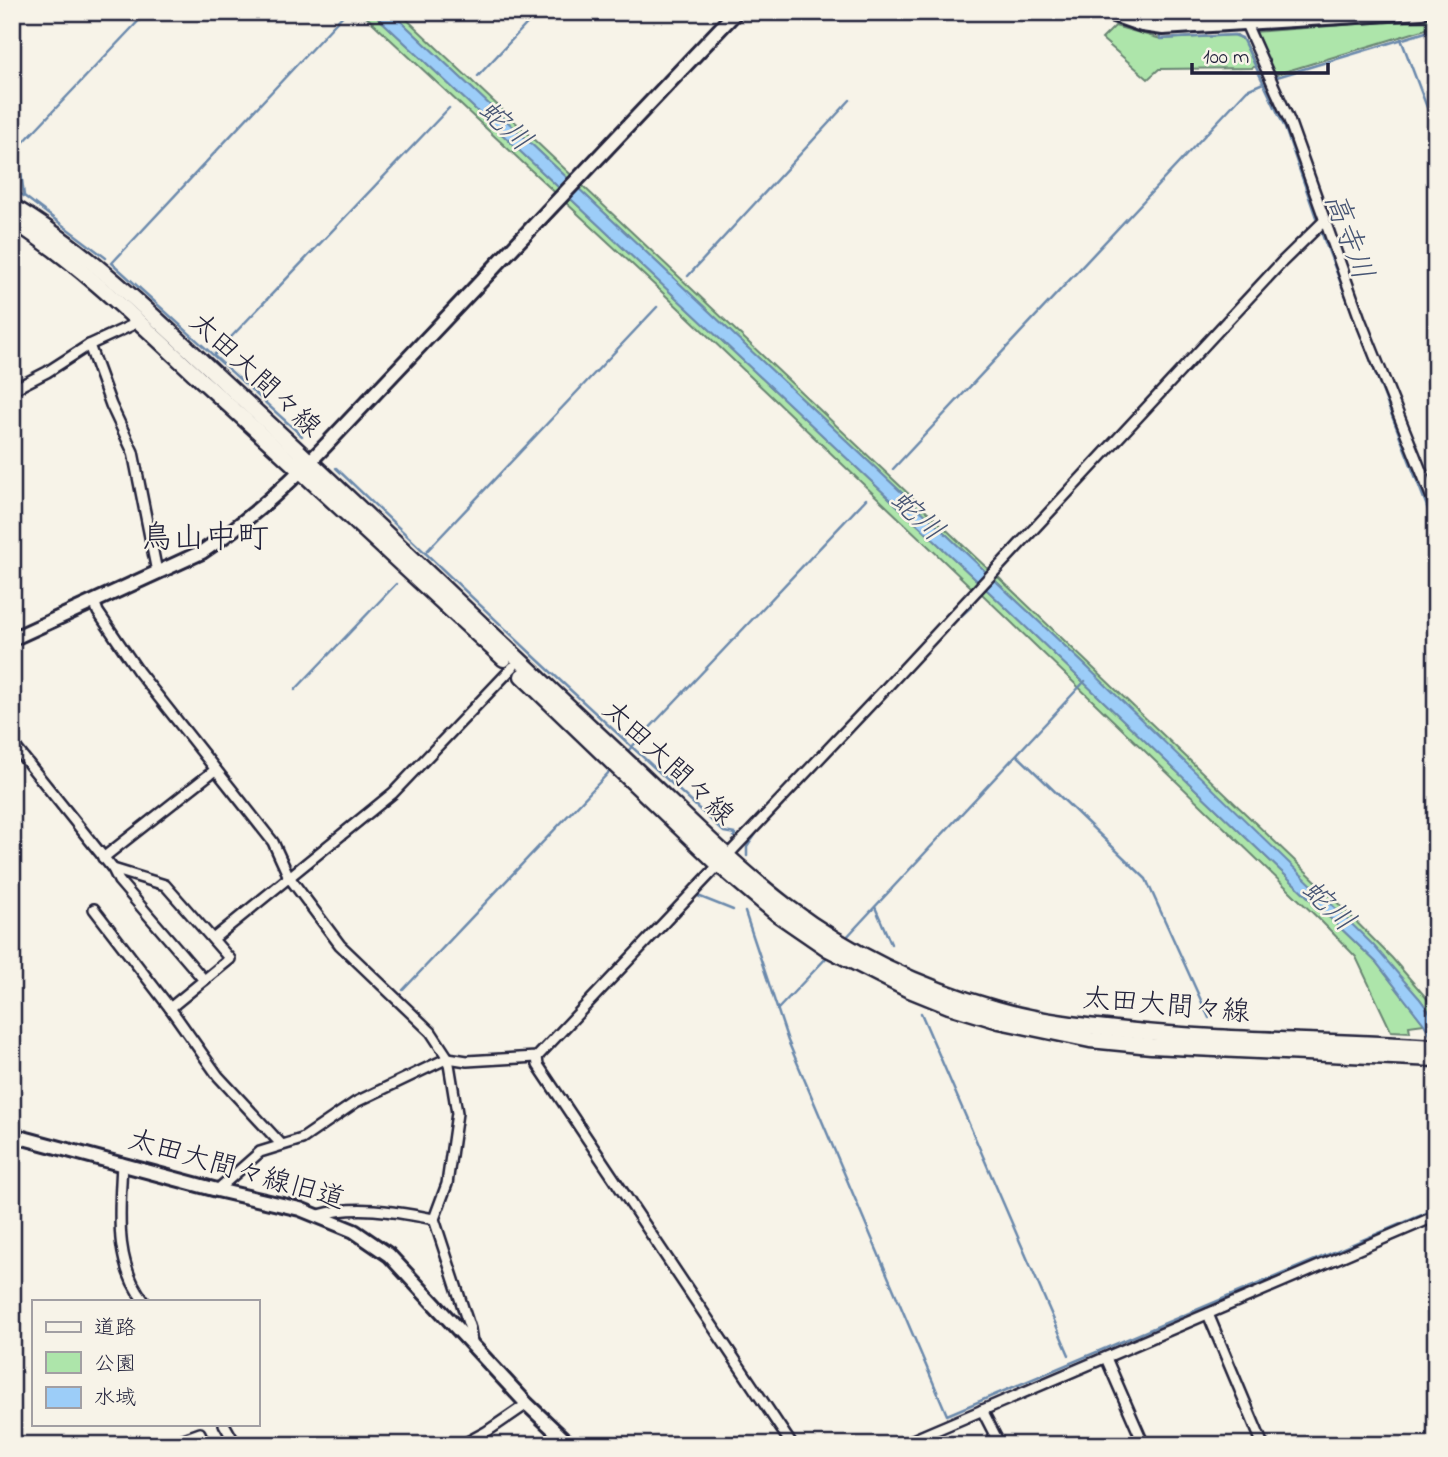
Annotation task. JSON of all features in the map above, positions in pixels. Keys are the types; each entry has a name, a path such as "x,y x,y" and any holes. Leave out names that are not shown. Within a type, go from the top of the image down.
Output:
{"main road":[{"name":"太田大間々線","path":"12,206 50,229 100,268 513,667 724,860 837,941 913,978 999,1010 1067,1023 1152,1033 1431,1053"},
{"name":"太田大間々線","path":"12,220 77,267 305,467 509,651 724,860"}],"street":[{"path":"12,639 202,552 272,499 736,12"},
{"path":"1105,12 1142,25 1163,28 1422,12"},
{"path":"1246,24 1289,120 1360,319 1436,508"},
{"path":"217,1190 260,1152 302,1139 365,1097 448,1058 467,1061 537,1057 1281,263 1325,220"},
{"path":"12,390 47,372 89,345 139,322"},
{"path":"89,345 111,405 133,452 157,572"},
{"path":"94,601 98,612 138,671 273,842 289,877 340,945 431,1032 448,1058 457,1113 447,1184 434,1219 472,1342"},
{"path":"213,939 393,793 513,667"},
{"path":"12,743 113,869 119,881 204,981"},
{"path":"103,858 215,770"},
{"path":"113,869 165,885 230,959 170,1009"},
{"path":"94,909 218,1076 281,1144"},
{"path":"537,1057 538,1065 792,1445"},
{"name":"太田大間々線旧道","path":"12,1135 320,1215 354,1231 389,1255 527,1404 570,1445"},
{"path":"122,1163 119,1220 123,1252 135,1290 143,1300"},
{"path":"320,1215 337,1210 377,1211 434,1219"},
{"path":"901,1445 1436,1216"},
{"path":"1208,1314 1263,1445"},
{"path":"1106,1358 1144,1445"},
{"path":"462,1445 527,1404"},
{"path":"982,1410 1000,1445"},
{"path":"225,1426 236,1445"},
{"path":"167,1445 200,1433 205,1445"}],"green space":[{"path":"361,12 372,12 1003,605 1376,962 1424,1024 1409,1026 1410,1032 1391,1031 1356,957 1322,922 980,592 971,587 663,293"},
{"path":"391,12 399,12 1318,883 1392,958 1436,1009 1436,1021 1419,998 1086,666"},
{"path":"1141,12 1174,15 1201,12 1307,12 1203,20 1164,20 1144,17"},
{"path":"1436,18 1436,26 1274,75 1253,32"},
{"path":"1115,26 1161,39 1237,35 1244,41 1256,66 1159,69 1148,79 1102,39"}],"water":[{"name":"蛇川","path":"372,12 391,12 1086,666 1316,889 1374,946 1419,998 1436,1021 1436,1045 1424,1024 1376,962 1003,605"}],"waterway":[{"path":"106,258 24,196 18,148 147,12"},
{"path":"302,436 112,263 346,12"},
{"path":"478,76 538,12"},
{"path":"893,469 1247,90 1277,77 1436,29"},
{"name":"高寺川","path":"1160,37 1234,35 1242,38 1285,128 1318,223"},
{"path":"1401,39 1436,131"},
{"path":"688,276 850,100"},
{"path":"214,355 449,108"},
{"path":"12,189 24,196"},
{"name":"高寺川","path":"1320,229 1436,530"},
{"path":"425,553 657,307"},
{"path":"336,468 538,660 724,832 735,834 734,837"},
{"path":"626,753 866,499"},
{"path":"295,690 396,584"},
{"path":"949,627 971,607"},
{"path":"844,940 1085,681"},
{"path":"1017,755 1146,879 1209,1018"},
{"path":"403,990 612,769"},
{"path":"747,856 747,847 764,822"},
{"path":"698,896 733,910"},
{"path":"875,907 891,944"},
{"path":"745,912 788,1041 947,1415 1436,1209"},
{"path":"777,1010 830,954"},
{"path":"921,1013 1069,1355"}],"district":[{"name":"鳥山中町","path":"205,539"}]}
